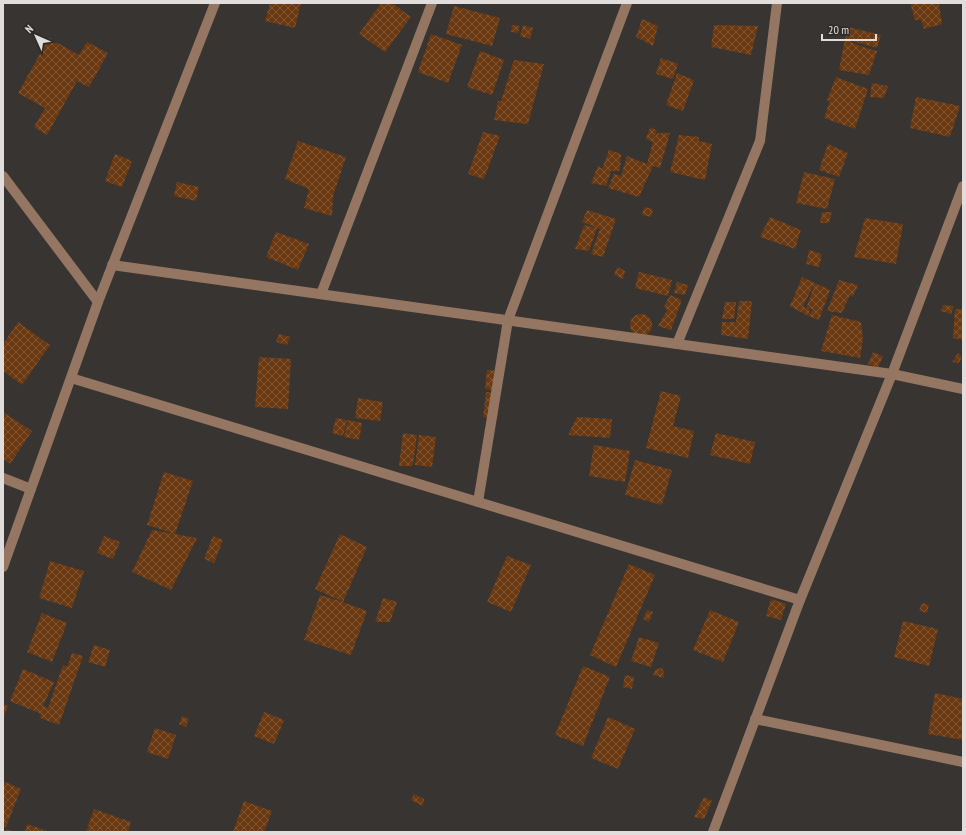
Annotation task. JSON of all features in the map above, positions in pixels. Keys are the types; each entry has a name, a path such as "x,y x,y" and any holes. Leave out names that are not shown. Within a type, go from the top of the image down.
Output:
{"street":[{"path":"3,567 98,302 215,3"},
{"path":"321,294 432,3"},
{"path":"478,502 508,320 627,3"},
{"path":"677,344 760,141 777,3"},
{"path":"3,176 98,302"},
{"path":"713,832 800,600 892,374 963,186"},
{"path":"112,265 892,374 963,389"},
{"path":"71,378 800,600"},
{"path":"3,478 31,489"},
{"path":"755,719 963,762"}],"building":[{"path":"270,3 301,3 295,28 265,21"},
{"path":"381,3 392,3 411,17 385,52 359,34"},
{"path":"910,3 939,3 942,24 924,29 921,20 915,20"},
{"path":"454,6 500,18 492,46 446,34"},
{"path":"642,19 658,26 653,46 636,37"},
{"path":"512,25 520,26 518,33 511,32"},
{"path":"523,25 533,28 530,39 520,36"},
{"path":"714,25 758,26 751,55 711,47"},
{"path":"848,27 881,35 877,48 845,39"},
{"path":"431,34 462,45 448,83 418,72"},
{"path":"49,38 79,55 87,42 108,53 89,87 77,81 47,135 34,127 45,108 18,93"},
{"path":"845,39 860,46 877,51 869,75 839,70"},
{"path":"480,51 504,60 492,95 467,87"},
{"path":"661,58 678,64 673,79 656,74"},
{"path":"514,60 544,64 528,124 494,120 498,101 501,101"},
{"path":"677,73 694,80 683,111 666,105"},
{"path":"836,77 868,89 855,129 824,118 830,101 827,100"},
{"path":"872,83 888,86 884,98 870,97"},
{"path":"916,97 960,106 950,137 910,128"},
{"path":"650,127 657,130 654,139 657,133 670,133 660,168 653,166 639,197 608,188 614,174 621,176 627,156 647,164 653,142 646,139"},
{"path":"483,132 500,136 484,179 468,174"},
{"path":"679,135 699,137 699,141 712,144 705,180 670,172"},
{"path":"298,141 346,157 333,196 332,216 304,208 309,189 285,179"},
{"path":"828,144 848,153 839,177 819,170"},
{"path":"609,150 621,154 620,171 611,171 606,186 591,183 598,166 602,169"},
{"path":"115,154 132,161 122,187 105,181"},
{"path":"804,172 835,179 827,209 796,203"},
{"path":"177,182 199,187 196,201 174,196"},
{"path":"644,207 653,209 651,217 642,215"},
{"path":"587,210 616,219 603,257 591,254 600,229 582,222"},
{"path":"822,212 832,212 829,223 820,223"},
{"path":"770,217 801,230 795,249 760,237"},
{"path":"865,218 903,224 896,264 854,257"},
{"path":"584,225 597,228 589,251 575,249"},
{"path":"276,232 309,244 298,270 266,257"},
{"path":"809,250 822,254 819,267 806,264"},
{"path":"617,267 625,271 623,279 614,275"},
{"path":"639,272 672,280 668,296 635,288"},
{"path":"802,277 815,283 803,306 810,310 808,316 790,306"},
{"path":"839,280 858,285 853,297 850,295 842,313 827,311"},
{"path":"677,282 688,285 685,295 674,293"},
{"path":"815,283 830,290 819,320 808,316 813,309 806,309"},
{"path":"670,295 682,300 671,330 658,326 667,310 664,307"},
{"path":"739,301 752,301 748,339 721,335 722,322 736,322"},
{"path":"725,302 736,302 734,319 722,319"},
{"path":"943,305 954,306 951,314 941,311"},
{"path":"955,309 963,309 963,340 953,338"},
{"path":"641,314 649,317 652,325 649,333 641,336 633,333 630,325 633,317"},
{"path":"832,315 861,322 863,339 860,358 821,351"},
{"path":"18,322 50,345 22,385 3,371 3,344"},
{"path":"279,334 290,337 287,345 276,342"},
{"path":"873,352 883,356 878,368 868,364"},
{"path":"958,353 962,357 959,363 952,362"},
{"path":"259,357 291,359 288,409 255,407"},
{"path":"487,370 502,371 500,391 485,389"},
{"path":"661,391 681,396 673,426 694,431 688,458 646,448"},
{"path":"486,392 500,393 497,419 483,417"},
{"path":"358,398 383,402 380,421 355,418"},
{"path":"3,412 32,431 10,464 3,459"},
{"path":"577,417 612,419 610,438 568,435"},
{"path":"336,418 347,420 343,436 332,433"},
{"path":"348,420 362,423 359,440 344,437"},
{"path":"403,433 417,435 413,466 399,466"},
{"path":"716,433 755,442 750,464 710,455"},
{"path":"419,435 436,437 432,467 415,465"},
{"path":"594,445 630,451 625,482 589,476"},
{"path":"635,460 672,470 662,505 625,495"},
{"path":"164,472 193,481 175,534 147,525"},
{"path":"152,530 197,538 171,590 132,572"},
{"path":"340,534 367,547 343,602 315,589"},
{"path":"104,536 120,542 113,559 97,553"},
{"path":"213,536 223,540 214,563 204,559"},
{"path":"507,556 531,565 511,612 487,602"},
{"path":"50,561 84,571 72,608 39,598"},
{"path":"629,564 655,575 616,667 590,655"},
{"path":"320,595 367,611 351,655 304,640"},
{"path":"383,598 397,602 390,622 375,622"},
{"path":"771,599 786,604 781,620 766,616"},
{"path":"922,603 929,605 927,613 919,611"},
{"path":"647,610 653,612 649,622 643,619"},
{"path":"710,610 739,622 723,662 693,650"},
{"path":"42,613 67,623 52,662 27,652"},
{"path":"903,621 938,629 929,666 894,657"},
{"path":"639,637 659,643 651,667 631,661"},
{"path":"94,645 110,650 105,667 88,662"},
{"path":"72,653 83,656 59,725 40,718 41,714 10,701 23,669 54,682 43,706 48,708 63,665 67,667"},
{"path":"583,666 610,677 583,746 555,735"},
{"path":"663,668 664,678 653,675 656,669"},
{"path":"625,675 634,677 632,689 623,687"},
{"path":"935,693 963,699 963,740 928,734"},
{"path":"3,704 8,706 3,719"},
{"path":"264,712 284,720 274,744 254,736"},
{"path":"182,716 189,719 186,727 179,724"},
{"path":"608,717 635,729 618,769 591,758"},
{"path":"155,728 176,735 168,759 147,752"},
{"path":"3,781 21,789 6,827 3,826"},
{"path":"414,794 424,799 423,806 411,800"},
{"path":"704,797 712,801 704,819 694,817"},
{"path":"244,801 272,811 264,832 233,832"},
{"path":"94,809 131,822 128,832 86,832"},
{"path":"27,824 47,831 25,832"},
{"path":"6,829 16,832 5,832"}]}
